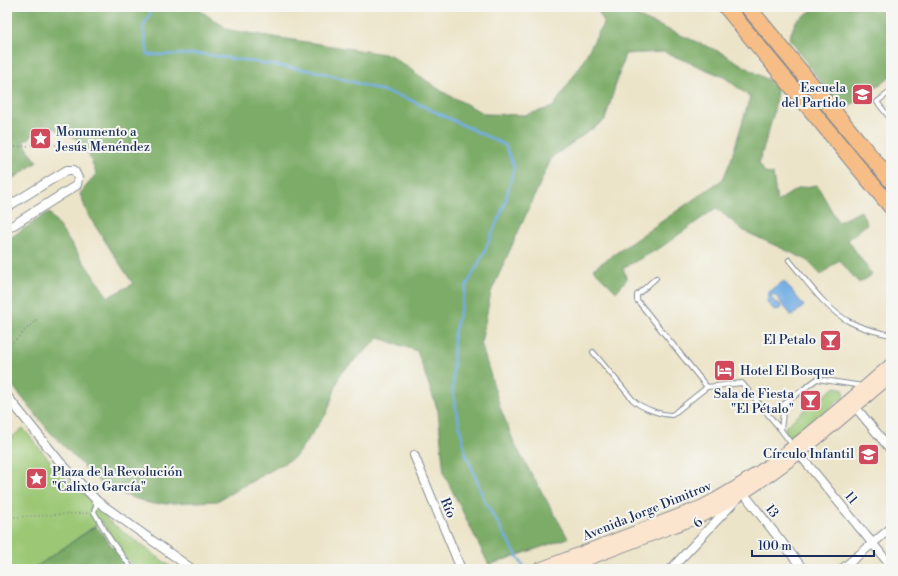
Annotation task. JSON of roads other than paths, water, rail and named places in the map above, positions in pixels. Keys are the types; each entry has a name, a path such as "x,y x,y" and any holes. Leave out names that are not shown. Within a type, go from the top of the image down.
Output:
{"highway":[{"path":"726,7 889,200"},
{"path":"748,7 891,181"}],"main road":[{"name":"Avenida Jorge Dimitrov","path":"852,403 864,386 891,364"},
{"name":"Avenida Jorge Dimitrov","path":"563,569 707,514 795,450 852,403 891,376"},
{"name":"Avenida Jorge Dimitrov","path":"542,568 740,490"}],"street":[{"path":"7,208 67,170 74,170 78,178 77,185 7,229"},
{"path":"7,396 40,439 97,501 192,569"},
{"path":"852,403 891,450"},
{"name":"11","path":"795,450 891,566"},
{"name":"Río","path":"414,455 462,569"},
{"name":"6","path":"671,569 740,490"},
{"name":"13","path":"740,490 803,569"},
{"path":"842,569 891,528"}],"lane":[{"path":"889,117 877,102 891,91"},
{"path":"788,260 831,307 849,322 868,330 891,335"},
{"path":"656,278 637,295 637,300 707,387"},
{"path":"593,352 636,403 666,415 672,415 678,412 707,387 742,383 781,430 795,450"},
{"path":"781,430 784,404 817,379 864,386"},
{"path":"97,501 94,512 110,539 132,569"}],"water":[{"path":"784,281 804,306 792,316 774,294 771,297 775,302 781,305 781,309 774,310 767,302 769,292"}],"waterway":[{"path":"153,7 143,28 148,55 202,54 320,72 406,98 505,145 514,167 505,203 484,253 466,287 454,334 453,394 465,451 485,502 525,569"}],"place":[{"name":"Escuela del Partido","path":"862,95"},
{"name":"Monumento a Jesús Menéndez","path":"41,139"},
{"name":"El Petalo","path":"831,340"},
{"name":"Hotel El Bosque","path":"725,371"},
{"name":"Sala de Fiesta \"El Pétalo\"","path":"810,401"},
{"name":"Círculo Infantil","path":"869,454"},
{"name":"Plaza de la Revolución \"Calixto García\"","path":"37,479"}]}
